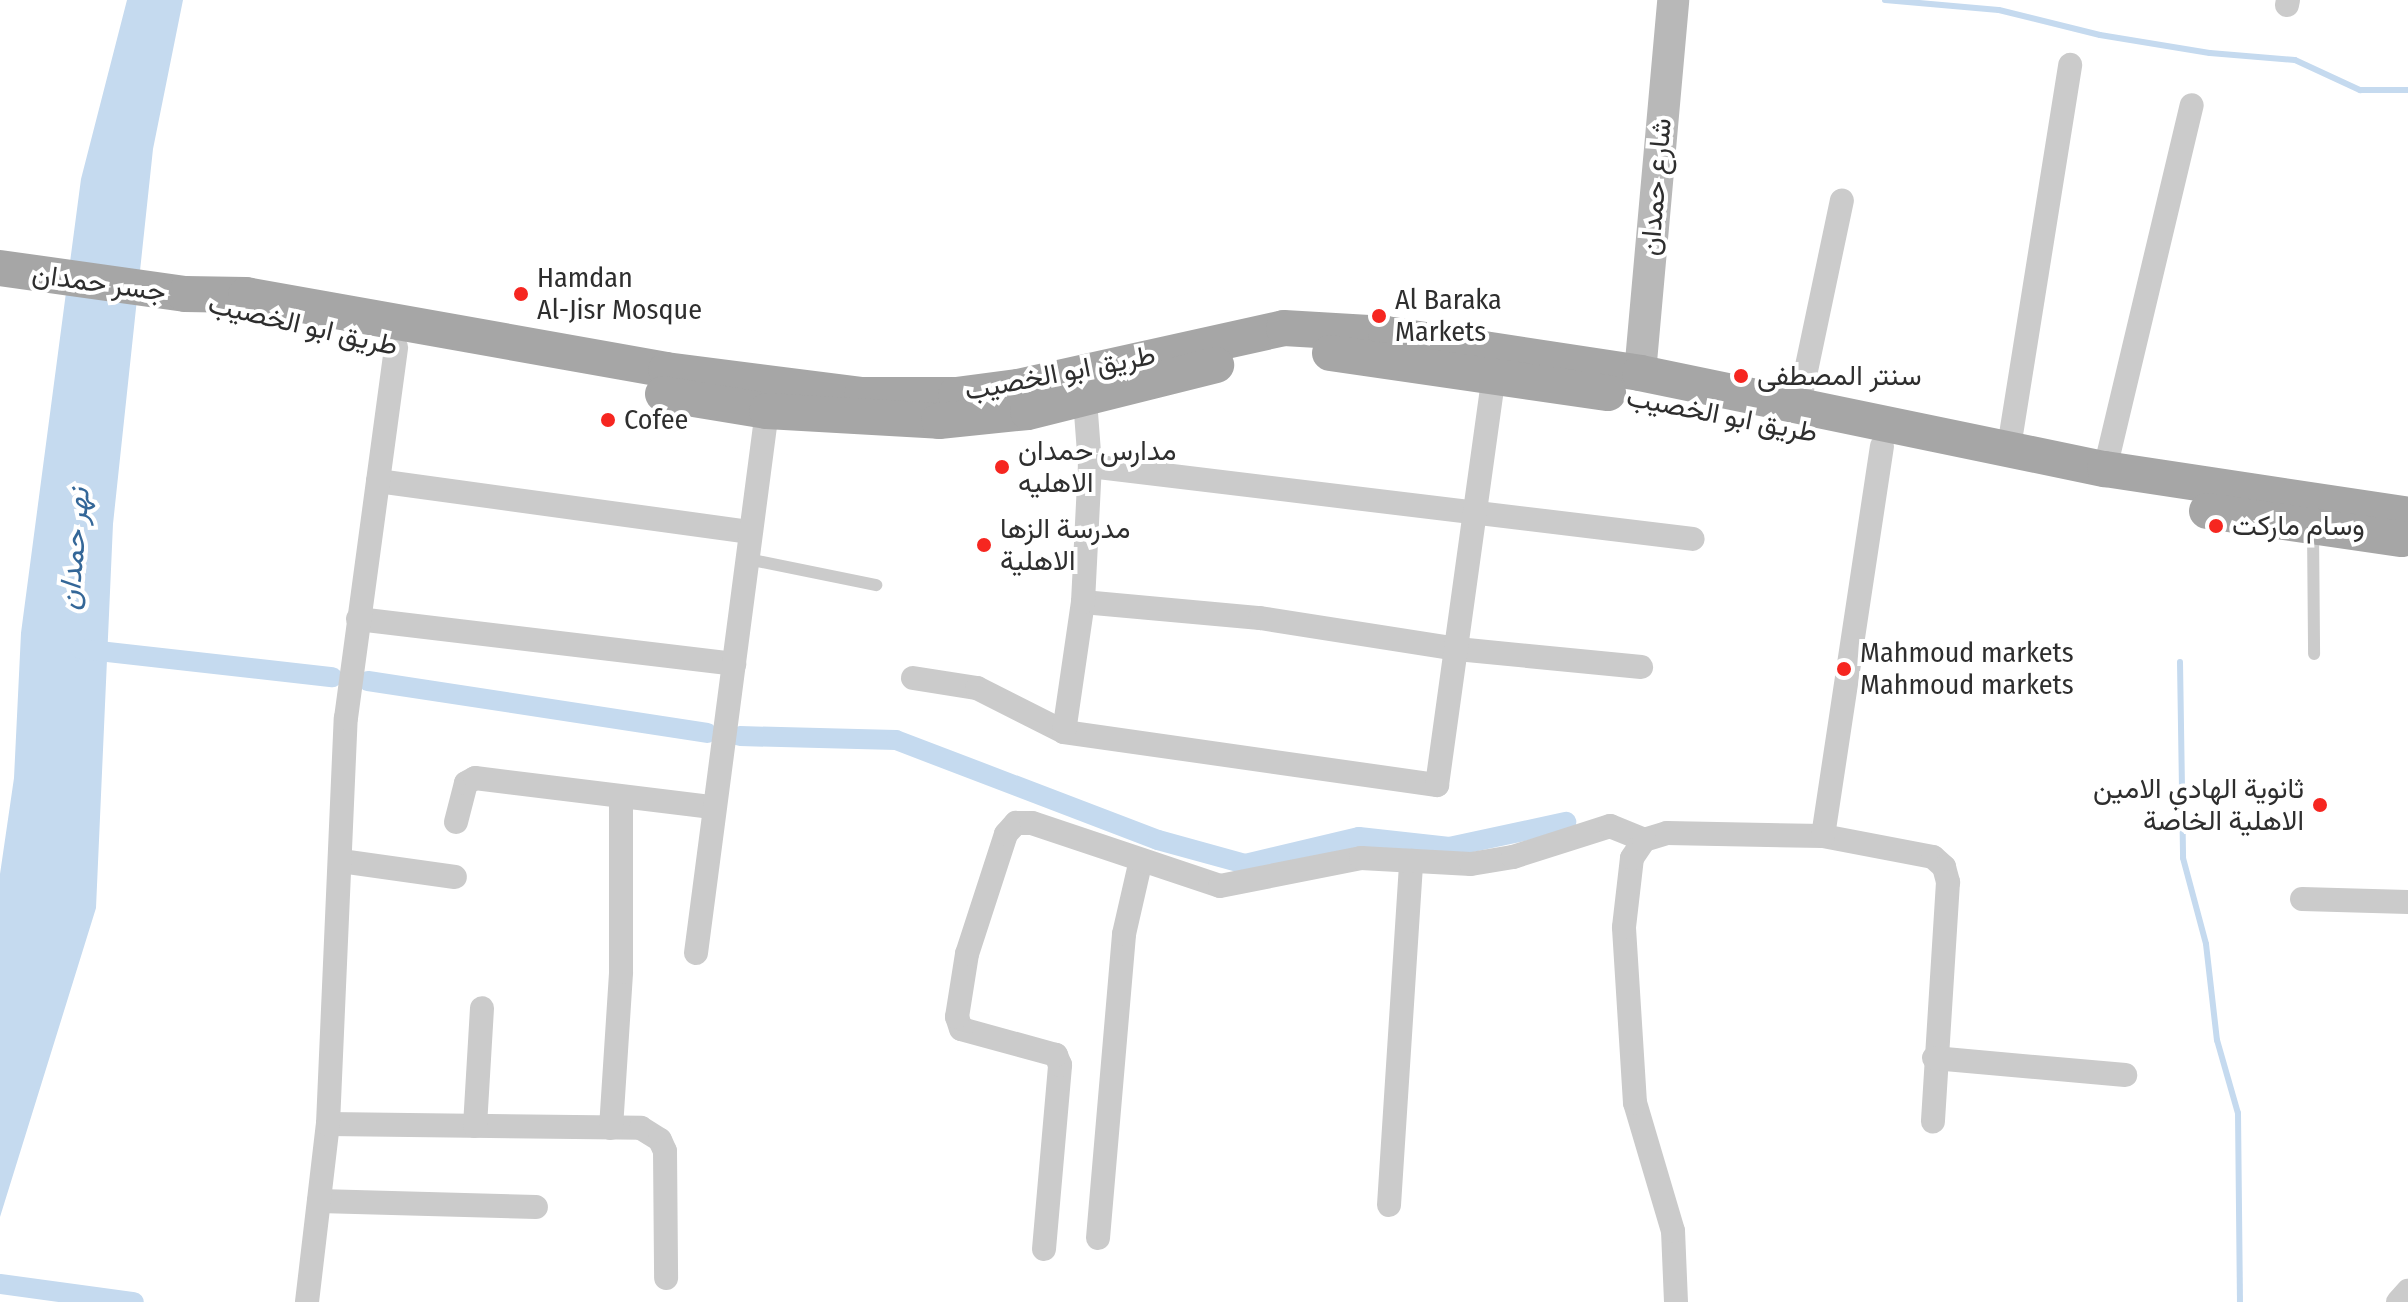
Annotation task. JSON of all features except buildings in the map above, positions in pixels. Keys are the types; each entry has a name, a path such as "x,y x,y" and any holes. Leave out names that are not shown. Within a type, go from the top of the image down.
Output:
{"main road":[{"name":"شارع حمدان","path":"1640,373 1673,0"},
{"name":"جسر حمدان","path":"4,271 185,294"},
{"name":"طريق ابو الخصيب","path":"185,294 243,317 396,347 664,382 846,394 956,395 1049,381 1284,328 1386,334 1640,373 2105,469 2408,515"},
{"name":"طريق ابو الخصيب","path":"185,294 246,295 664,382 767,411 939,421 999,416 1085,399 1242,358 1295,352 1349,354 1641,398 2313,529 2408,539"}],"street":[{"path":"2009,447 2070,65"},
{"path":"2105,469 2192,105"},
{"path":"1799,404 1842,200"},
{"path":"307,1302 328,1124 346,718 396,347"},
{"path":"913,678 977,688 1064,732 1437,785 1494,376"},
{"path":"1064,732 1083,602 1090,466 1085,399"},
{"path":"696,953 712,807 767,411"},
{"path":"1823,836 1882,446"},
{"path":"1090,466 1476,510 1693,539"},
{"path":"378,481 751,532"},
{"path":"1083,602 1260,618 1457,649 1641,667"},
{"path":"358,619 734,664"},
{"path":"456,822 466,783 475,778 712,807"},
{"path":"611,1128 621,972 621,797"},
{"path":"1044,1249 1060,1065 1056,1055 961,1029 957,1017 967,954 1006,834 1016,823 1032,823 1220,886 1361,858 1471,864 1513,857 1610,826 1644,840 1667,833 1823,836 1933,857 1944,867 1948,882 1934,1058 1933,1122"},
{"path":"1644,840 1632,858 1624,927 1631,1043 1642,1134 1673,1231 1676,1302"},
{"path":"1098,1238 1124,934 1141,860"},
{"path":"341,861 455,877"},
{"path":"1389,1205 1411,861"},
{"path":"2302,899 2408,902"},
{"path":"475,1126 482,1008"},
{"path":"1934,1058 2125,1075"},
{"path":"328,1124 641,1128 660,1140 665,1151 666,1278"},
{"path":"319,1201 536,1207"},
{"path":"2398,1302 2408,1291"}],"lane":[{"path":"2313,529 2314,654"},
{"path":"748,559 876,585"}],"water":[{"name":"نهر حمدان","path":"127,0 183,0 153,149 113,524 96,908 0,1217 0,874 14,778 21,633 81,179"}],"waterway":[{"path":"1885,0 1999,10 2100,35 2210,53 2295,60 2360,90 2408,90"},
{"path":"81,649 332,677"},
{"path":"2180,662 2183,858 2206,944 2217,1040 2238,1113 2240,1302"},
{"path":"368,681 707,733"},
{"path":"740,736 896,740 1158,840 1245,864 1359,837 1449,847 1566,822"},
{"path":"0,1284 134,1302"}],"place":[{"name":"Hamdan Al-Jisr Mosque","path":"521,294"},
{"name":"Al Baraka Markets","path":"1379,316"},
{"name":"سنتر المصطفى","path":"1741,376"},
{"name":"Cofee","path":"608,420"},
{"name":"مدارس حمدان الاهليه","path":"1002,467"},
{"name":"وسام ماركت","path":"2216,526"},
{"name":"مدرسة الزها الاهلية","path":"984,545"},
{"name":"Mahmoud markets Mahmoud markets","path":"1844,669"},
{"name":"ثانوية الهادي الامين الاهلية الخاصة","path":"2320,805"}]}
